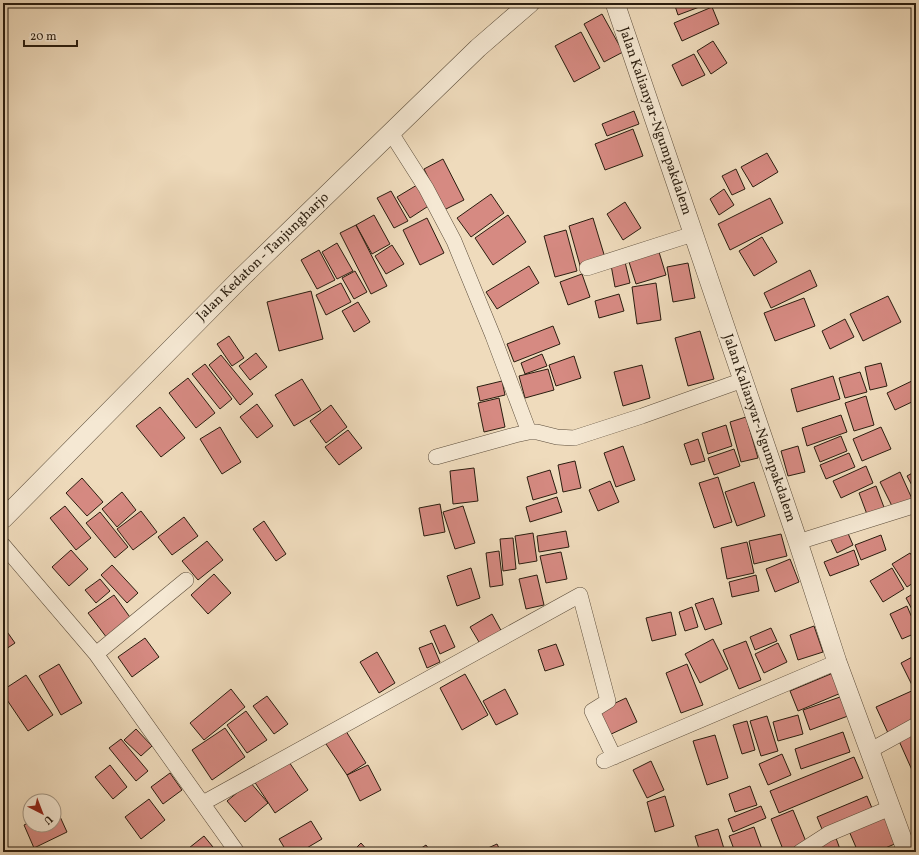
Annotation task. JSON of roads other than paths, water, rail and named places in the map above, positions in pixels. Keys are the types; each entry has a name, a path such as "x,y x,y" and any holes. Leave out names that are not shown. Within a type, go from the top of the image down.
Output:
{"street":[{"name":"Jalan Kedaton - Tanjungharjo","path":"3,519 240,279 478,48 530,3"},
{"name":"Jalan Kalianyar-Ngumpakdalem","path":"615,3 743,380 806,540 837,662 907,852"},
{"path":"391,133 426,188 454,241 493,336 529,432"},
{"path":"587,268 693,234"},
{"path":"436,456 515,434 529,432 537,432 556,437 574,438 642,416 743,380"},
{"path":"806,540 916,506"},
{"path":"3,544 96,654 237,852"},
{"path":"96,654 186,580"},
{"path":"203,803 580,595 608,701 592,711 609,759 837,662"},
{"path":"869,751 916,726"},
{"path":"800,852 828,834 890,808"}]}
